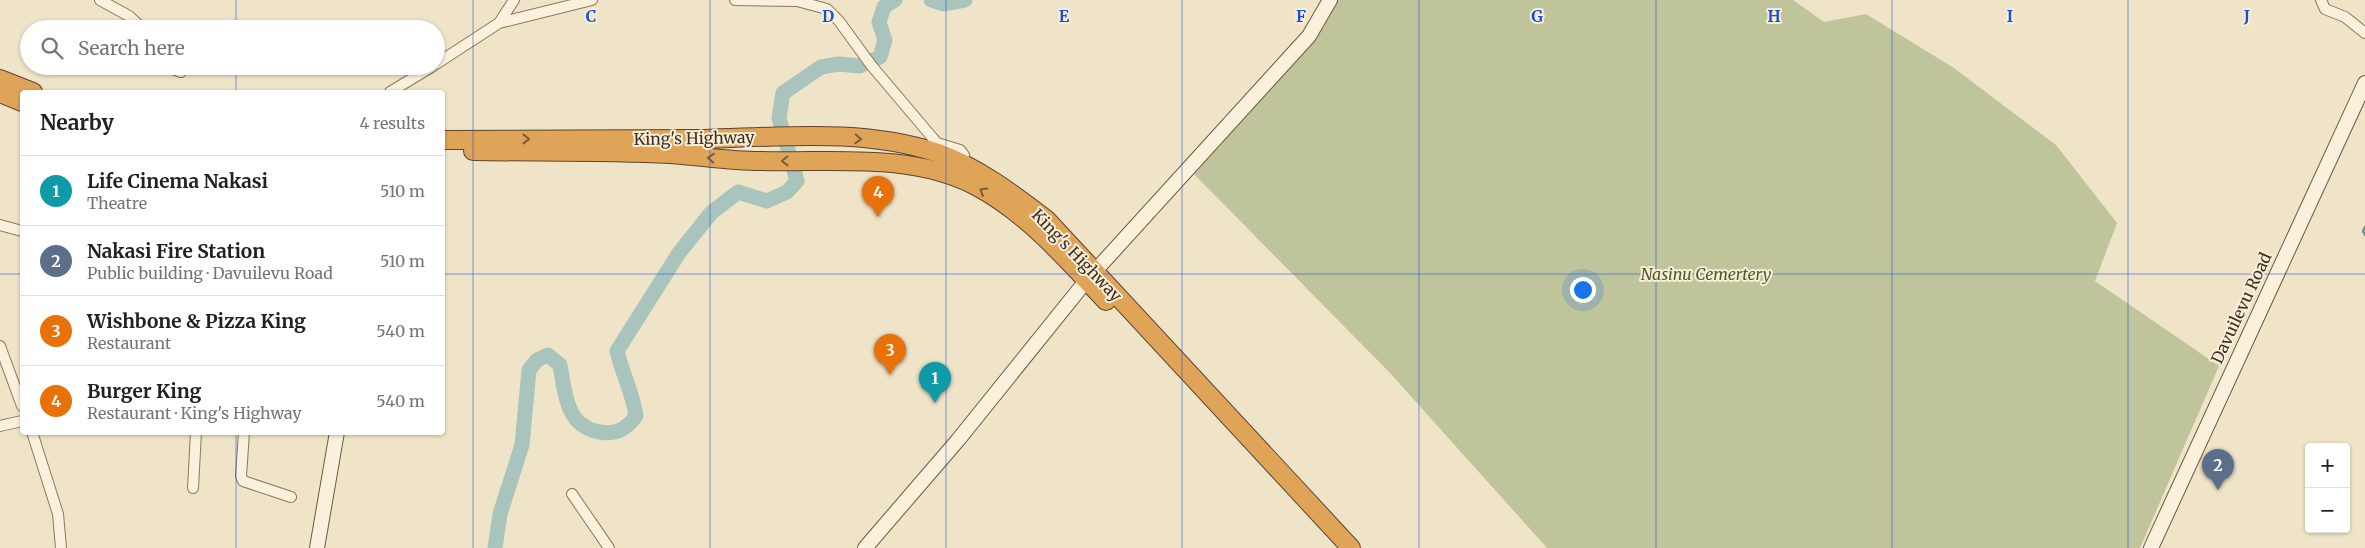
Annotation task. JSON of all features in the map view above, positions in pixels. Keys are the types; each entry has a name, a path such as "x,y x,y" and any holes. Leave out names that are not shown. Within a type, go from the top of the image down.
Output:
{"highway":[{"path":"0,79 28,90"},
{"path":"0,93 20,101"},
{"name":"King's Highway","path":"445,140 810,136 879,140 936,153 962,163 1015,196 1047,220 1091,276 1337,548"},
{"name":"King's Highway","path":"445,151 670,154 760,161 874,161 929,169 975,186 1007,205 1091,276 1351,548"}],"street":[{"path":"100,0 133,20"},
{"path":"499,23 514,0"},
{"path":"445,58 499,23 592,0"},
{"path":"734,0 797,1 827,9 840,21 871,65 937,143 960,150 964,155 962,163"},
{"path":"866,548 958,440 1091,276 1309,36 1330,0"},
{"path":"2321,0 2325,9 2345,17 2365,33"},
{"path":"393,90 418,75"},
{"name":"Davuilevu Road","path":"2150,548 2365,83"},
{"path":"0,225 20,230"},
{"path":"0,346 20,401"},
{"path":"0,426 20,421"},
{"path":"33,435 58,514 61,548"},
{"path":"193,488 196,435"},
{"path":"244,435 241,476 243,481 291,497"},
{"path":"317,548 336,435"},
{"path":"572,494 609,548"}],"green space":[{"name":"Nasinu Cemertery","path":"1337,0 1793,0 1824,22 1866,14 1954,68 2056,145 2117,223 2095,281 2219,366 2140,548 1547,548 1390,373 1192,172 1323,28"}],"waterway":[{"path":"495,548 500,514 522,445 529,370 537,360 548,355 560,365 569,407 580,423 589,429 611,433 621,430 629,424 636,416 617,351 679,253 711,213 738,192 767,201 787,192 797,181 779,118 783,93 821,67 838,64 860,66 880,57 885,40 879,22 884,7 895,0"},
{"path":"931,0 943,4 965,0"},
{"path":"2365,227 2363,231 2365,235"}],"place":[{"name":"Burger King","path":"878,217"},
{"name":"Wishbone & Pizza King","path":"890,375"},
{"name":"Life Cinema Nakasi","path":"935,403"},
{"name":"Nakasi Fire Station","path":"2218,490"}]}
